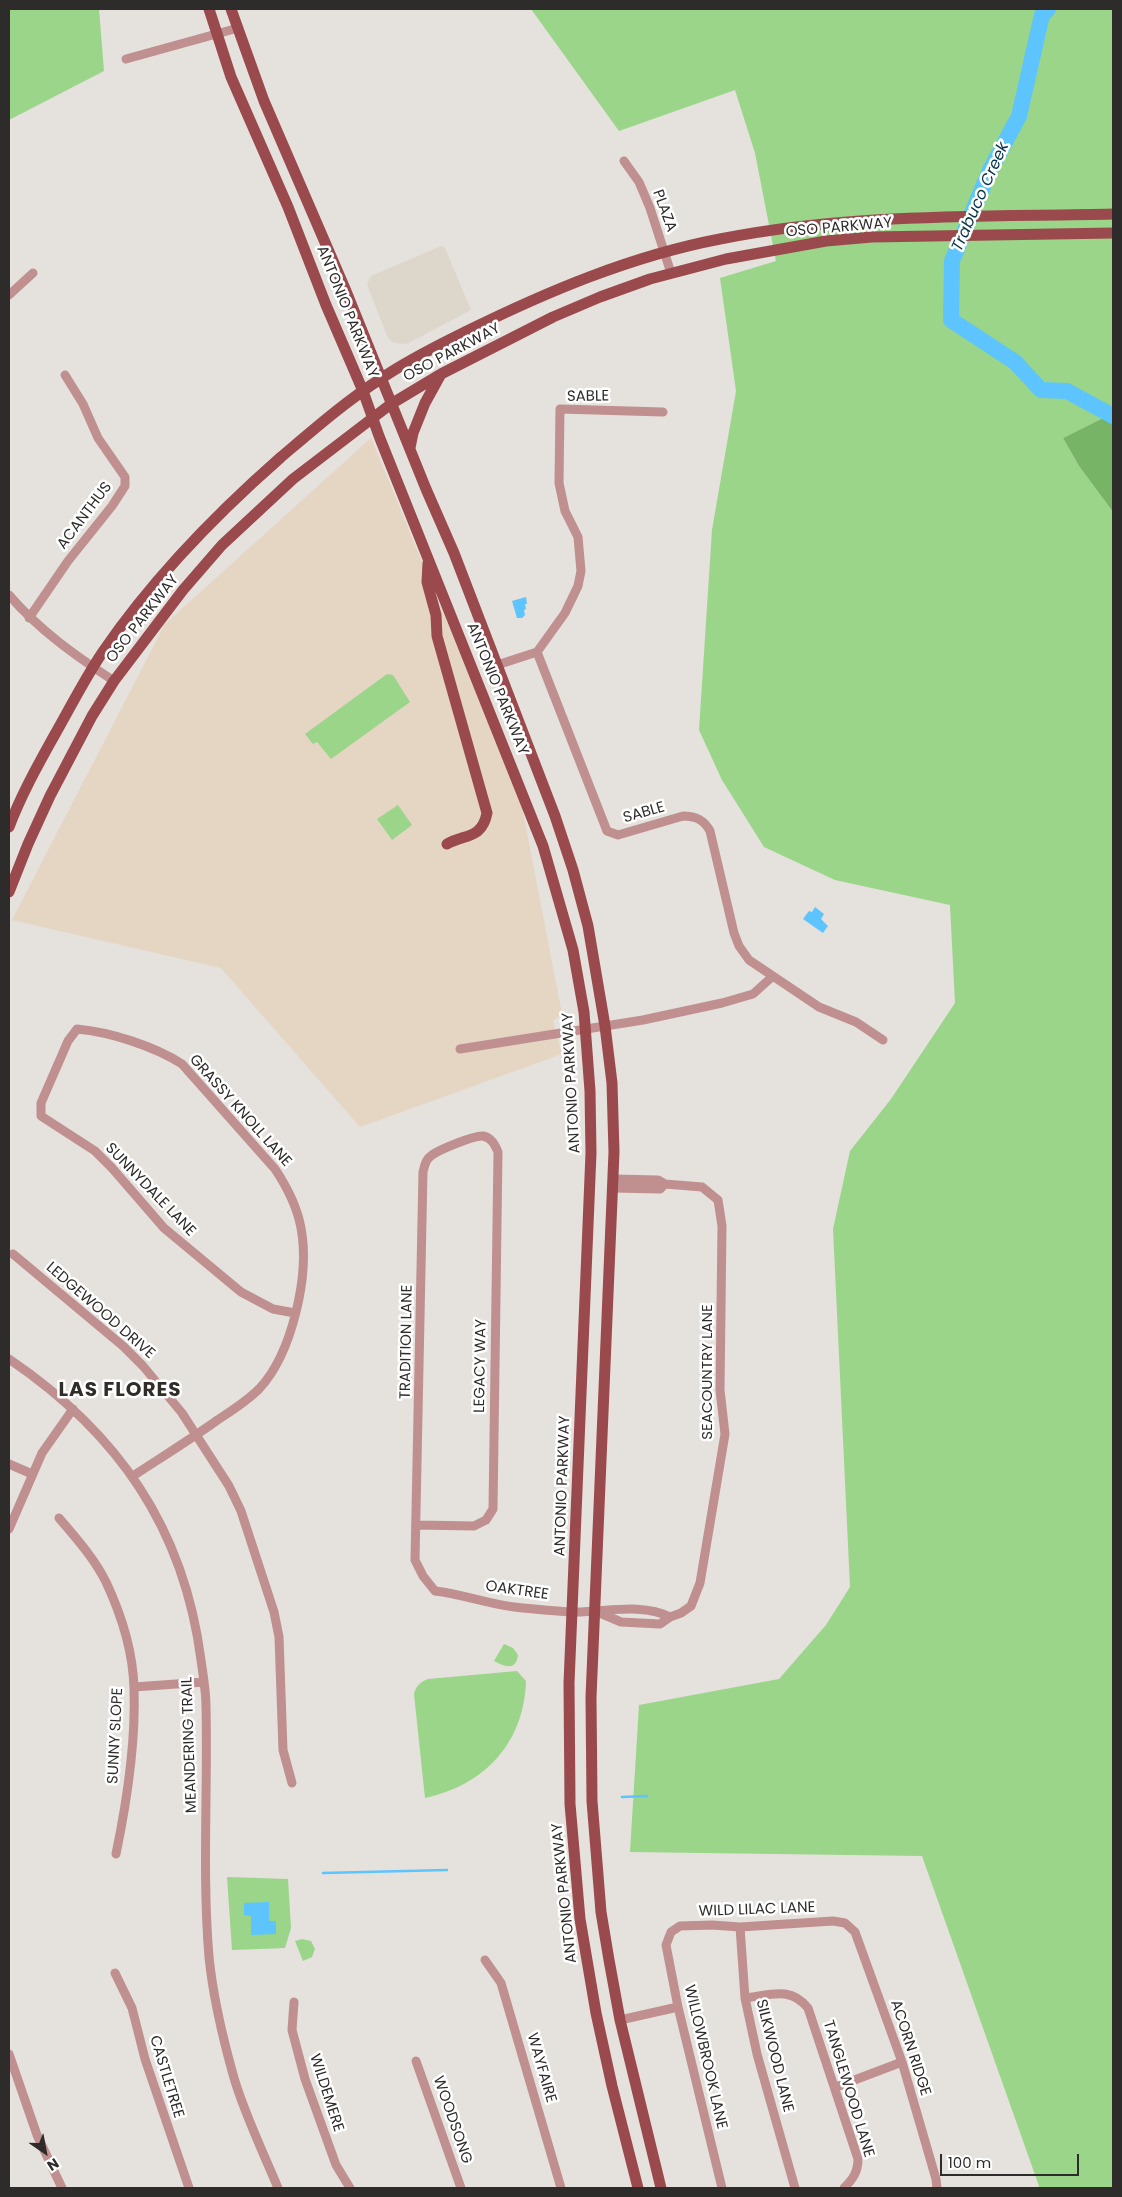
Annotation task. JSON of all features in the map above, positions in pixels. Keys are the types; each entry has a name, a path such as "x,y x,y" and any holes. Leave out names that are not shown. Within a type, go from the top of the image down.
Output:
{"main road":[{"name":"ANTONIO PARKWAY","path":"209,9 231,77 288,207 326,305 363,391 372,418 543,846 572,950 586,1030 591,1153 569,1690 570,1804 580,1919 602,2042 638,2188"},
{"name":"ANTONIO PARKWAY","path":"232,9 264,101 382,378 498,666 555,816 573,870 588,926 605,1026 612,1083 613,1184 591,1697 592,1801 601,1912 620,2020 661,2188"},
{"path":"288,207 300,202 306,209 311,209"},
{"name":"OSO PARKWAY","path":"9,827 42,758 93,668 151,590 213,519 312,430 363,391 422,354 523,305 593,275 664,252 718,239 782,228 874,219 1113,214"},
{"name":"OSO PARKWAY","path":"9,892 50,796 83,733 114,681 183,590 222,545 293,479 391,404 441,374 553,317 632,285 726,259 778,248 872,237 1113,233"},
{"path":"410,448 413,434 425,403 441,374"},
{"path":"428,559 427,582 436,615 437,636 487,813 481,829 473,835 447,844"}],"street":[{"path":"126,59 238,28"},
{"name":"PLAZA","path":"624,161 639,182 650,208 671,274"},
{"path":"9,295 33,273"},
{"name":"ACANTHUS","path":"29,618 68,561 112,506 125,486 125,476 98,438 82,404 65,375"},
{"name":"SABLE","path":"663,412 560,409 559,483 565,511 578,537 581,570 578,586 565,614 537,652 607,831 618,835 683,816 693,816 706,824 715,847 734,933 739,946 749,960 819,1007 856,1022 883,1040"},
{"path":"9,595 29,618 93,668 114,681"},
{"path":"498,666 537,652"},
{"path":"460,1048 586,1030 722,1004 753,994 773,976"},
{"name":"SUNNYDALE LANE","path":"77,1030 68,1041 41,1103 41,1116 94,1151 112,1168 164,1228 241,1292 273,1309 295,1312"},
{"name":"GRASSY KNOLL LANE","path":"77,1030 97,1031 158,1051 182,1064 275,1169 286,1186 301,1228 303,1270 295,1312 282,1354 264,1383 248,1399 197,1435 133,1476"},
{"name":"TRADITION LANE","path":"436,1591 423,1576 415,1560 425,1162 432,1155 474,1137 484,1136 493,1141"},
{"name":"LEGACY WAY","path":"417,1526 474,1526 486,1520 493,1509 498,1152 493,1141"},
{"name":"SEACOUNTRY LANE","path":"595,1611 621,1622 660,1624 690,1606 700,1584 724,1434 720,1390 722,1226 718,1200 702,1187 665,1184 660,1189 613,1184"},
{"name":"LEDGEWOOD DRIVE","path":"13,1254 136,1360 162,1388 197,1435 229,1486 241,1511 274,1612 280,1646 283,1750 292,1783"},
{"name":"MEANDERING TRAIL","path":"9,1359 31,1374 73,1409 101,1436 133,1476 168,1539 182,1573 194,1616 206,1703 207,1909 210,1958 223,2034 234,2079 278,2188"},
{"path":"9,1529 42,1453 73,1409"},
{"path":"9,1464 32,1474"},
{"name":"SUNNY SLOPE","path":"59,1518 88,1553 106,1582 120,1617 129,1650 134,1687 127,1792 116,1854"},
{"name":"OAKTREE","path":"436,1591 454,1593 514,1607 572,1612 595,1611"},
{"path":"595,1611 614,1608 660,1611 670,1617"},
{"path":"134,1687 204,1682"},
{"name":"WILD LILAC LANE","path":"671,1932 680,1926 712,1924 740,1927 833,1921 845,1923"},
{"name":"ACORN RIDGE","path":"845,1923 855,1932 902,2062 937,2188"},
{"name":"SILKWOOD LANE","path":"740,1927 745,1998 757,2054 795,2188"},
{"name":"WILLOWBROOK LANE","path":"671,1932 666,1945 678,2008 685,2043 722,2188"},
{"name":"WAYFAIRE","path":"484,1960 501,1983 561,2188"},
{"name":"CASTLETREE","path":"115,1973 132,2008 160,2106 189,2188"},
{"name":"TANGLEWOOD LANE","path":"745,1998 787,1993 800,1998 808,2008 836,2087 858,2159 858,2170 854,2178 844,2188"},
{"name":"WILDEMERE","path":"294,2002 292,2030 305,2079 336,2165 350,2188"},
{"path":"620,2020 678,2008"},
{"path":"9,2054 37,2135 62,2188"},
{"name":"WOODSONG","path":"416,2061 461,2188"},
{"path":"836,2087 902,2062"}],"shaded area":[{"path":"441,246 445,248 471,310 407,344 394,343 388,338 367,285 371,276"},
{"path":"371,438 521,802 562,1014 553,1021 562,1054 360,1127 221,968 12,920 165,624"}],"green space":[{"path":"9,9 99,9 104,71 9,120"},
{"path":"531,9 1113,9 1113,413 1063,438 1079,466 1113,512 1113,2188 1037,2188 1039,2186 922,1856 630,1852 639,1705 779,1679 826,1625 850,1587 833,1229 850,1151 891,1099 955,1003 950,905 835,880 764,847 722,780 699,730 712,530 736,391 720,278 776,261 755,153 735,90 619,131"},
{"path":"1113,413 1113,512 1079,466 1063,438"},
{"path":"387,674 393,675 410,702 331,759 317,742 313,744 305,734"},
{"path":"398,805 412,825 392,840 377,819"},
{"path":"504,1644 513,1648 518,1655 515,1664 512,1666 502,1665 494,1661"},
{"path":"517,1671 526,1681 524,1703 518,1724 509,1742 483,1772 466,1783 446,1792 425,1798 414,1694 417,1687 428,1679"},
{"path":"227,1877 288,1879 291,1928 285,1948 232,1950"},
{"path":"302,1939 311,1941 315,1949 312,1957 303,1961 295,1941"}],"water":[{"path":"526,597 525,615 522,618 517,618 512,601"},
{"path":"815,907 824,914 821,919 828,926 823,933 803,919"},
{"path":"269,1902 269,1921 276,1921 276,1934 251,1935 251,1916 244,1915 244,1903"}],"waterway":[{"name":"Trabuco Creek","path":"1048,9 1042,15 1019,116 990,170 952,261 951,320 1015,362 1041,390 1067,391 1113,416"},
{"path":"622,1797 647,1796"},
{"path":"323,1873 447,1870"}],"district":[{"name":"LAS FLORES","path":"120,1391"}]}
